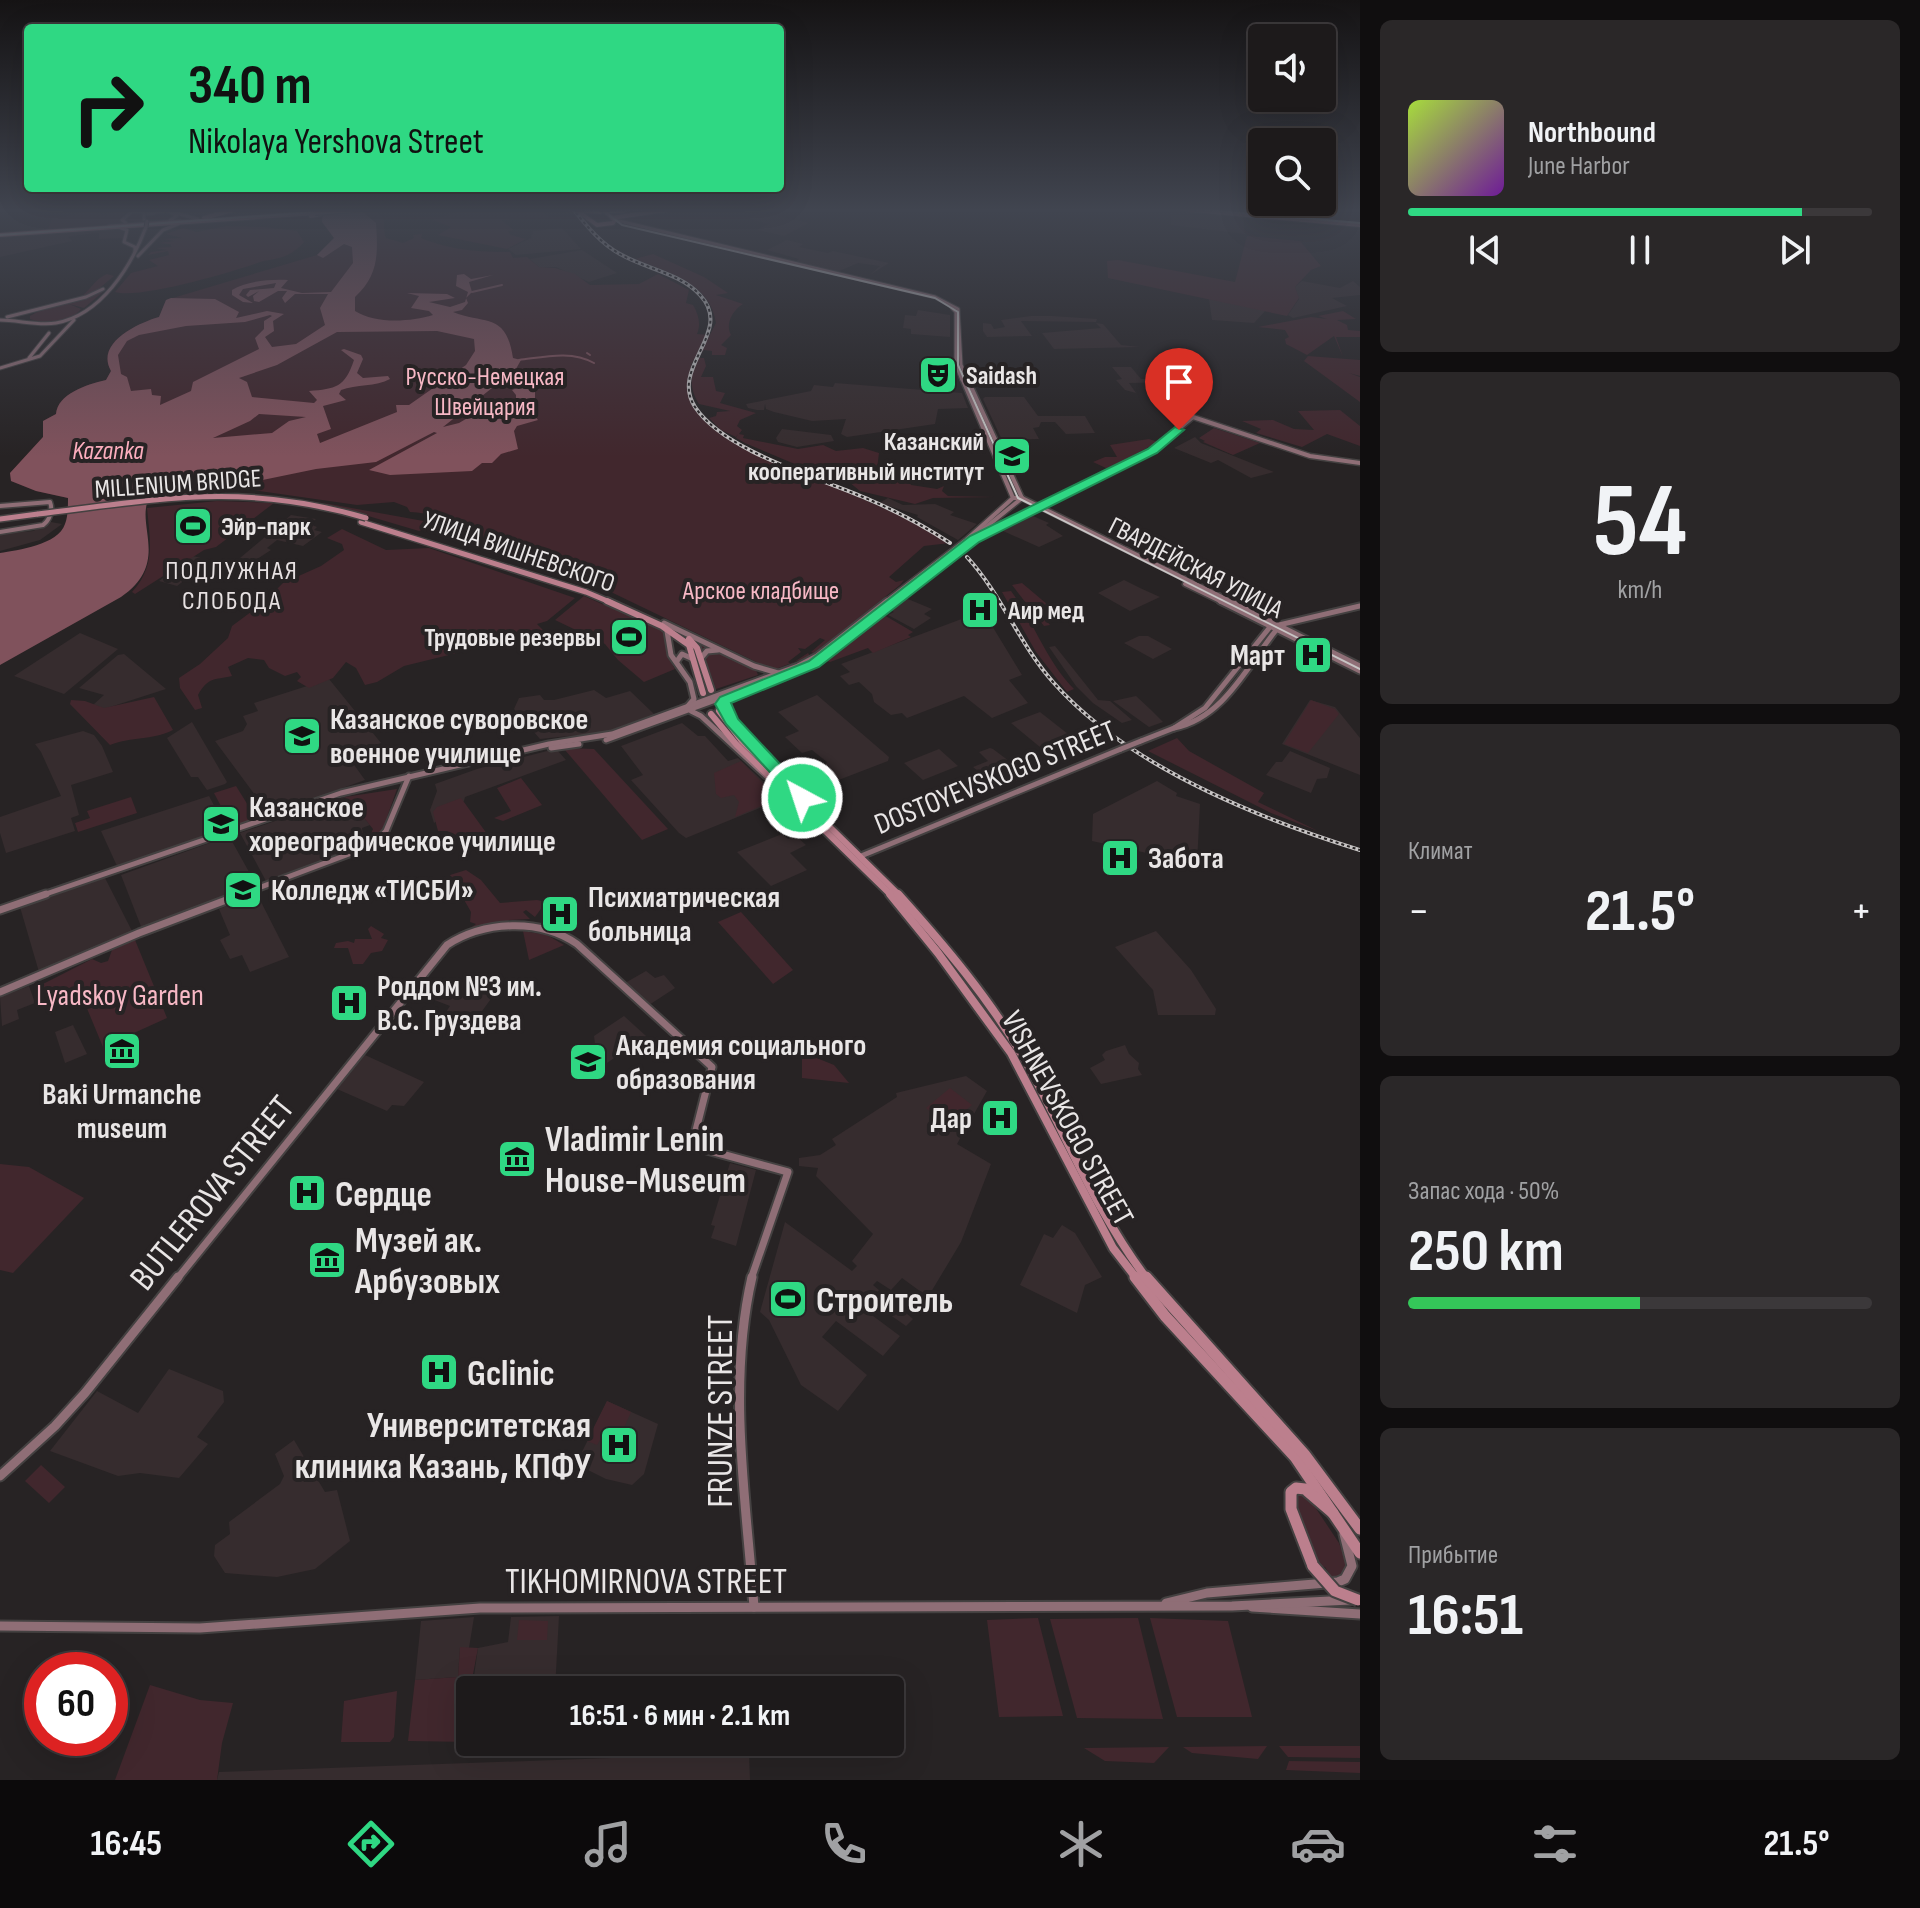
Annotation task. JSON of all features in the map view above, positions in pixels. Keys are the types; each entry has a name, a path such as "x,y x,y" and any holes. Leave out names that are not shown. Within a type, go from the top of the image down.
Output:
{"main road":[{"path":"0,319 100,291"},
{"path":"0,368 41,355 104,291"},
{"path":"902,291 932,298 958,311"},
{"path":"915,291 938,297 958,311"},
{"path":"49,333 47,328 33,323 28,316 46,308 78,306 81,314"},
{"path":"791,671 817,656 954,550 1013,498 956,365 958,311"},
{"path":"0,911 341,793 545,749 607,739 735,695 825,657 1022,500 961,365 958,311"},
{"path":"0,319 56,323 81,314"},
{"path":"956,319 959,335 956,345"},
{"path":"0,368 27,360 49,333 62,332"},
{"path":"33,354 41,355"},
{"path":"964,382 976,399"},
{"path":"970,385 974,406"},
{"path":"975,539 1152,451 1193,417 1310,456 1360,463"},
{"path":"986,433 1009,472"},
{"path":"993,437 997,460"},
{"name":"MILLENIUM BRIDGE","path":"0,521 232,498 287,503 364,520"},
{"name":"ГВАРДЕЙСКАЯ УЛИЦА","path":"1013,498 1039,508 1360,669"},
{"path":"0,506 43,501 50,502 52,507 48,521 43,525 0,532"},
{"name":"УЛИЦА ВИШНЕВСКОГО","path":"364,520 586,592 663,624"},
{"path":"1174,728 1205,708 1276,627 1294,620 1360,606"},
{"path":"663,624 754,666 782,675"},
{"path":"663,624 689,638 701,658 711,690"},
{"path":"663,624 687,641 703,693"},
{"path":"663,624 670,635 673,659 694,690 689,709"},
{"path":"1174,728 1184,728 1201,720 1220,703 1276,627"},
{"path":"701,658 707,651 718,650 756,668 759,676 746,685"},
{"path":"696,665 687,654 676,658 697,693 710,698"},
{"path":"1233,673 1240,675"},
{"path":"409,778 549,744 602,736 782,675"},
{"path":"735,695 723,704 731,721 794,789"},
{"path":"1211,701 1220,703"},
{"path":"689,709 701,716 755,769 782,789"},
{"name":"VISHNEVSKOGO STREET","path":"1341,1521 1295,1457 1138,1284 1096,1221 1027,1082 1000,1035 908,915 858,858 794,789 715,713 728,736 782,789 858,858 914,912 1007,1031 1027,1064 1106,1220 1139,1268 1173,1310 1305,1451 1360,1529"},
{"name":"DOSTOYEVSKOGO STREET","path":"858,858 1174,728"},
{"path":"0,992 139,933 373,845 386,831 409,778"},
{"name":"BUTLEROVA STREET","path":"0,1476 55,1426 85,1393 447,945 458,937 530,925 574,942 712,1067 692,1146 788,1172"},
{"name":"FRUNZE STREET","path":"754,1607 742,1456 745,1318 757,1257 788,1172"},
{"path":"1359,1600 1335,1591 1313,1566 1291,1509 1291,1492 1296,1488 1305,1489 1341,1521 1360,1553"},
{"path":"1158,1606 1207,1593 1345,1579 1352,1566 1341,1521"},
{"path":"1232,1606 1359,1600"},
{"path":"1232,1606 1360,1614"},
{"name":"TIKHOMIRNOVA STREET","path":"0,1626 200,1628 480,1608 1232,1606"}],"shaded area":[{"path":"1296,291 1360,291 1360,295 1332,298 1347,306 1293,318 1288,315 1299,299"},
{"path":"1209,299 1266,310 1254,323 1212,320"},
{"path":"918,310 950,315 950,337 911,334 911,329 903,328 905,315 916,316"},
{"path":"1031,316 1097,319 1096,322 1021,321 1032,336 987,337 983,331 983,323 991,324 994,329 1005,327 1001,320"},
{"path":"1096,323 1103,324 1121,345 1140,347 1054,349 1042,333 1101,328"},
{"path":"1164,361 1174,364 1177,382 1129,383 1136,393 1125,390 1116,380 1122,379 1112,367 1131,367 1141,379 1169,379 1168,365"},
{"path":"835,383 962,393 968,408 938,409 935,424 847,437 841,434 846,419 812,421 774,412 766,409 765,404 764,410 757,410 748,408 746,404 811,391 814,385 833,387"},
{"path":"1024,397 1038,416 1085,416 1095,433 1066,434 1055,422 1041,422 1039,427 1033,428 1039,439 1002,440 983,399"},
{"path":"782,429 831,435 834,441 797,447 778,442 776,438"},
{"path":"1195,437 1201,443 1274,472 1251,478 1218,460 1211,463 1174,448"},
{"path":"888,498 903,505 935,504 954,512 950,515 977,524 958,540 918,515 879,503"},
{"path":"291,515 316,519 310,524 317,527 314,530 322,532 303,546 277,540 267,548 271,550 254,561 240,558"},
{"path":"1033,516 1049,523 1046,525 1063,536 1039,547 1003,531"},
{"path":"51,522 62,524 40,540 0,551 0,534 33,531"},
{"path":"193,556 225,564 216,572 199,569 177,586 159,581"},
{"path":"1124,580 1160,597 1130,611 1098,593"},
{"path":"903,597 932,609 924,614 931,618 914,629 888,615 894,612 889,609"},
{"path":"983,611 1022,675 1009,680 1028,703 992,718 964,696 907,718 902,713 891,715 874,702 872,694 859,682 849,685 840,676 850,672 841,664"},
{"path":"80,633 118,649 64,694 14,676"},
{"path":"1139,636 1148,636 1172,649 1153,659 1124,643"},
{"path":"1055,646 1098,700 1110,701 1132,720 1122,723 1093,703 1076,686 1049,647"},
{"path":"124,654 166,689 104,709 93,705 104,695 79,688 118,655"},
{"name":"Казанское суворовское военное училище","path":"329,679 381,743 352,754 352,762 365,780 264,816 255,795 215,741 243,731 247,724 243,716 258,711 254,703"},
{"path":"594,690 606,698 630,691 654,714 607,732 540,739 514,709 519,698 540,695 544,700 554,700"},
{"path":"817,695 889,757 888,761 836,781 823,768 827,762 812,750 802,753 785,737 799,731 778,712"},
{"path":"1136,696 1163,722 1149,727 1113,701"},
{"path":"1310,700 1335,707 1360,738 1360,775 1282,744"},
{"path":"1040,712 1082,745 1052,757 1011,723"},
{"path":"192,722 227,782 225,784 207,790 198,777 191,777 167,738"},
{"path":"682,723 698,736 705,736 728,761 738,758 782,799 686,838 679,833 631,780 643,775 621,746"},
{"path":"83,731 94,735 113,772 71,785 79,815 71,818 75,831 6,853 0,833 0,817 61,796 35,744"},
{"path":"990,748 1029,776 999,788 973,767 988,761 979,752"},
{"path":"939,749 958,766 923,780 904,763"},
{"path":"551,750 558,751 566,760 465,797 464,801 434,823 430,810 437,791 435,784 477,769"},
{"path":"1290,751 1330,768 1327,778 1317,779 1311,793 1266,775"},
{"path":"1157,781 1177,793 1176,796 1200,804 1197,864 1092,841 1093,814"},
{"path":"209,796 226,828 117,866 101,831"},
{"path":"345,797 357,818 365,819 370,825 362,828 364,843 266,881 240,833"},
{"path":"782,834 788,839 796,836 806,845 790,853 807,870 771,886 737,852"},
{"path":"229,836 258,888 142,929 121,875"},
{"path":"105,878 133,933 39,972 20,907"},
{"path":"257,894 289,957 250,972 242,955 230,959 220,940 230,935 219,909"},
{"path":"1156,931 1191,970 1216,1009 1215,1015 1158,1015 1153,990 1115,947"},
{"path":"646,971 655,978 664,975 675,988 649,1005 625,983"},
{"path":"465,979 496,986 493,996 469,1029 442,1018 450,1006 419,994 431,980 457,989"},
{"path":"29,986 35,1003 17,1010 19,1019 2,1026 0,997"},
{"path":"624,1016 646,1036 604,1065 596,1052 594,1036"},
{"path":"73,1025 87,1054 65,1063 55,1032"},
{"path":"1125,1045 1139,1063 1138,1069 1142,1075 1101,1084 1090,1068 1105,1060 1102,1055 1106,1051"},
{"path":"365,1055 424,1082 404,1106 392,1105 387,1111 337,1089"},
{"path":"966,1076 987,1091 957,1144 991,1164 961,1242 928,1297 902,1278 891,1290 877,1281 873,1285 913,1319 906,1326 873,1303 861,1307 900,1336 883,1356 836,1321 822,1337 867,1375 838,1411 801,1385 769,1320 760,1312 785,1222 852,1271 857,1266 852,1261 873,1234 816,1176 818,1168 799,1166 799,1158 820,1155 836,1145 832,1139 897,1097 896,1093"},
{"path":"730,1163 756,1170 736,1246 711,1238 715,1226 711,1225"},
{"path":"1062,1225 1075,1233 1102,1277 1085,1285 1077,1313 1020,1285 1044,1234 1053,1238"},
{"path":"169,1369 223,1391 224,1402 197,1437 208,1444 179,1478 140,1473 118,1476 50,1451 97,1391 138,1413"},
{"name":"Университетская клиника Казань, КПФУ","path":"607,1401 658,1424 644,1474 632,1485 606,1479 588,1470 578,1460"},
{"path":"294,1440 325,1492 337,1490 350,1541 315,1569 277,1577 225,1573 214,1556 215,1545 230,1534 229,1522 280,1484 284,1476 275,1454"},
{"path":"559,1616 556,1676 474,1676 478,1648 508,1642 511,1617"},
{"path":"474,1617 469,1648 460,1648 458,1676 415,1680 421,1621"},
{"path":"665,1756 749,1756 750,1780 217,1780 219,1772"}],"green space":[{"path":"96,291 89,297 104,291 84,308 69,304 81,309 70,318 50,322 30,319 36,313 66,304"},
{"path":"116,291 150,291 127,293"},
{"name":"Русско-Немецкая Швейцария","path":"196,291 689,291 686,303 693,305 697,312 697,334 709,335 692,363 687,385 695,406 715,429 750,449 919,524 950,543 924,546 889,577 896,582 904,580 900,585 814,653 811,652 825,640 820,638 805,649 798,648 801,652 790,663 773,670 613,593 517,558 501,557 484,550 453,535 446,524 436,517 410,512 407,507 394,502 357,505 245,489 68,503 68,498 36,491 11,481 10,473 43,437 43,421 56,414 62,401 74,391 106,380 111,371 109,352 114,343 130,329 159,317 166,300"},
{"path":"699,291 725,291 728,293 716,295 743,304 731,317 731,335 721,345 727,348 725,355 712,355 712,351 704,350 700,354 716,323"},
{"path":"1170,291 1296,291 1299,298 1287,316"},
{"path":"1343,311 1356,319 1337,320 1347,325 1348,330 1360,331 1360,337 1336,337 1343,357 1334,336 1307,355 1286,344 1285,339 1289,337 1285,330 1258,327 1311,317 1327,319 1318,316"},
{"path":"1308,356 1360,360 1360,376 1349,373 1360,377 1360,402 1304,361"},
{"path":"697,358 704,358 706,366 701,377 713,377 716,391 725,393 720,403 756,413 740,420 737,426 742,430 739,434 744,435 743,438 798,449 823,445 836,451 863,448 879,453 877,469 866,469 863,473 870,474 873,479 909,481 911,485 937,489 944,486 942,491 948,496 995,497 933,498 915,504 860,491 849,482 855,475 847,480 828,478 745,443 736,438 738,434 736,437 721,430 709,418 716,416 717,412 730,411 699,404 692,381"},
{"path":"1340,410 1360,426 1360,446 1327,434 1302,447 1256,433 1261,429 1242,421 1273,420 1294,429 1314,430 1298,411"},
{"path":"1214,428 1260,443 1233,455 1199,438"},
{"path":"1149,439 1158,442 1108,469 1093,462 1105,457 1117,457 1110,445"},
{"path":"217,501 274,503 216,547 204,550 135,594 132,592 145,573 150,553 147,508"},
{"path":"324,503 429,522 433,526 419,531"},
{"path":"342,529 386,550 429,548 575,598 547,621 537,624 544,631 527,636 525,633 518,635 514,630 453,654 404,666 377,682 365,685 356,668 346,662 333,678 309,688 297,681 301,677 297,672 285,676 269,668 264,660 248,658 228,667 232,676 212,680 205,685 198,695 202,708 195,710 180,688 179,678 200,664 228,638 232,626 283,583 321,566 344,550 342,544 327,538"},
{"path":"1022,583 1054,610 1041,614 1050,625 1044,626 1012,585"},
{"path":"1011,591 1048,654 1074,689 1067,692 1036,652 1002,592"},
{"name":"Трудовые резервы","path":"584,596 663,631 675,669 644,682 605,644 555,620"},
{"path":"884,615 913,632 908,635 911,637 873,653 868,648 826,661"},
{"path":"689,635 755,668 758,675 716,689 705,650 702,652"},
{"path":"154,697 173,730 110,745 70,704 71,700 85,701 104,708"},
{"path":"1311,700 1335,709 1339,714 1308,753 1284,744"},
{"path":"1177,738 1189,751 1264,793 1258,802 1318,831 1271,813 1148,751"},
{"path":"594,749 668,829 642,840 565,750"},
{"path":"741,761 778,799 735,817 739,802 734,795 721,798 716,794 714,773"},
{"path":"521,778 542,805 503,821 494,818 511,811 497,788"},
{"path":"236,786 256,818 232,827 214,793"},
{"path":"397,789 381,834 367,843 373,829 365,819 359,821 345,797"},
{"path":"131,797 137,813 78,832 75,823 90,818 87,811"},
{"path":"461,798 490,838 474,843 447,831 438,831 433,812 437,807"},
{"path":"466,870 481,880 500,903 546,902 535,917 526,910 523,912 530,919 509,920 492,930 468,930 476,924 470,922 471,912 450,875"},
{"path":"741,912 793,970 773,984 718,922"},
{"path":"371,926 384,934 381,938 388,940 382,951 371,953 363,964 353,964 348,948 334,948 336,943 372,939 368,929"},
{"path":"523,931 547,935 564,945 529,960"},
{"name":"Lyadskoy Garden","path":"135,940 167,1018 103,1047 81,994 51,1007 43,984 92,959 101,963 108,961 112,950"},
{"path":"802,1052 834,1065 849,1083 802,1078"},
{"path":"950,1088 972,1105 948,1125 926,1108"},
{"path":"0,1164 29,1167 84,1198 13,1273 0,1270"},
{"path":"607,1401 631,1412 617,1443 602,1436 597,1445 587,1441"},
{"path":"41,1465 65,1487 49,1503 25,1481"},
{"path":"1305,1492 1339,1543 1348,1567 1342,1576 1332,1578 1325,1567 1316,1565 1291,1494"},
{"path":"1038,1618 1063,1716 999,1717 987,1620"},
{"path":"1138,1618 1163,1719 1077,1718 1050,1619"},
{"path":"1150,1618 1228,1621 1252,1717 1177,1717"},
{"path":"519,1620 548,1621 547,1640 517,1640"},
{"path":"460,1647 478,1648 473,1676 458,1676"},
{"path":"456,1677 456,1742 408,1741 415,1680"},
{"path":"150,1685 200,1700 233,1703 222,1743 217,1780 115,1780 124,1756 128,1756 128,1745"},
{"path":"397,1691 394,1737 390,1742 341,1742 344,1701"},
{"path":"1267,1746 1258,1759 1192,1753 1183,1747"},
{"path":"1279,1746 1360,1746 1360,1758 1288,1757"},
{"path":"1169,1747 1154,1763 1105,1761 1084,1748"},
{"path":"1289,1761 1360,1762 1360,1773 1286,1770"}],"water":[{"name":"Kazanka","path":"232,291 242,291 239,295 253,303 243,302 232,295"},
{"name":"Kazanka","path":"259,291 278,291 259,302 254,301 253,296"},
{"name":"Kazanka","path":"287,291 361,291 355,297 355,311 382,320 433,315 429,311 411,308 419,296 407,293 447,294 455,298 429,302 450,307 465,302 466,298 468,303 462,310 453,312 500,327 510,343 513,358 521,360 512,376 506,378 511,384 492,388 443,427 459,423 488,406 508,413 516,407 516,395 512,390 520,387 535,391 535,403 520,409 532,413 538,420 517,426 514,431 518,449 501,454 492,463 482,463 472,471 390,475 369,470 437,433 434,432 376,462 316,469 228,487 151,495 146,506 148,556 145,570 136,583 121,597 0,665 0,553 46,542 61,531 67,518 68,498 36,491 11,481 10,473 43,437 43,421 56,414 62,401 74,391 106,380 111,371 109,352 114,343 130,329 159,317 166,300 215,299 239,312 236,318 267,311 284,314 273,321 274,331 265,337 272,347 296,344 325,325 320,308 328,294 295,294 285,303 282,298","holes":["272,316 264,321 264,329 255,338 259,349 193,382 191,391 160,405 161,396 152,395 151,389 131,391 127,377 121,374 118,355 127,341 139,335","437,331 474,339 475,351 466,365 409,405 396,405 397,412 320,443 317,434 331,429 323,406 346,400 339,394 341,390 384,382 390,379 388,376 363,378 357,373 363,359 361,355 344,349 341,350 354,360 347,376 333,387 309,391 317,400 314,403 252,397 247,382 239,378 277,365 337,332","259,414 306,417 289,421 272,433 213,438"]}],"waterway":[{"path":"472,292 476,291"},
{"path":"519,360 567,356 594,363"}],"tram line":[{"path":"905,291 935,298 958,312 958,365 1018,498 1360,669"}],"railway":[{"path":"696,291 709,309 710,322 694,364 689,392 695,407 709,423 750,450 880,505 950,543"},
{"path":"967,557 1053,682 1083,712 1117,739 1155,763 1237,805 1360,850"}],"place":[{"name":"Saidash","path":"938,375"},
{"name":"Казанский кооперативный институт","path":"1012,456"},
{"name":"Эйр-парк","path":"193,526"},
{"name":"Аир мед","path":"980,610"},
{"name":"Трудовые резервы","path":"629,637"},
{"name":"Март","path":"1313,655"},
{"name":"Казанское суворовское военное училище","path":"302,736"},
{"name":"Казанское хореографическое училище","path":"221,824"},
{"name":"Забота","path":"1120,858"},
{"name":"Колледж «ТИСБИ»","path":"243,890"},
{"name":"Психиатрическая больница","path":"560,914"},
{"name":"Роддом №3 им. В.С. Груздева","path":"349,1003"},
{"name":"Baki Urmanche museum","path":"122,1051"},
{"name":"Академия социального образования","path":"588,1062"},
{"name":"Дар","path":"1000,1118"},
{"name":"Vladimir Lenin House-Museum","path":"517,1159"},
{"name":"Сердце","path":"307,1193"},
{"name":"Музей ак. Арбузовых","path":"327,1260"},
{"name":"Строитель","path":"788,1299"},
{"name":"Gclinic","path":"439,1372"},
{"name":"Университетская клиника Казань, КПФУ","path":"619,1445"}],"district":[{"name":"ПОДЛУЖНАЯ СЛОБОДА","path":"232,585"}],"route":[{"path":"802,798 787,778 731,721 723,704 726,700 814,664 975,539 1152,451 1179,430"}],"park label":[{"name":"Арское кладбище","path":"761,590"}]}
